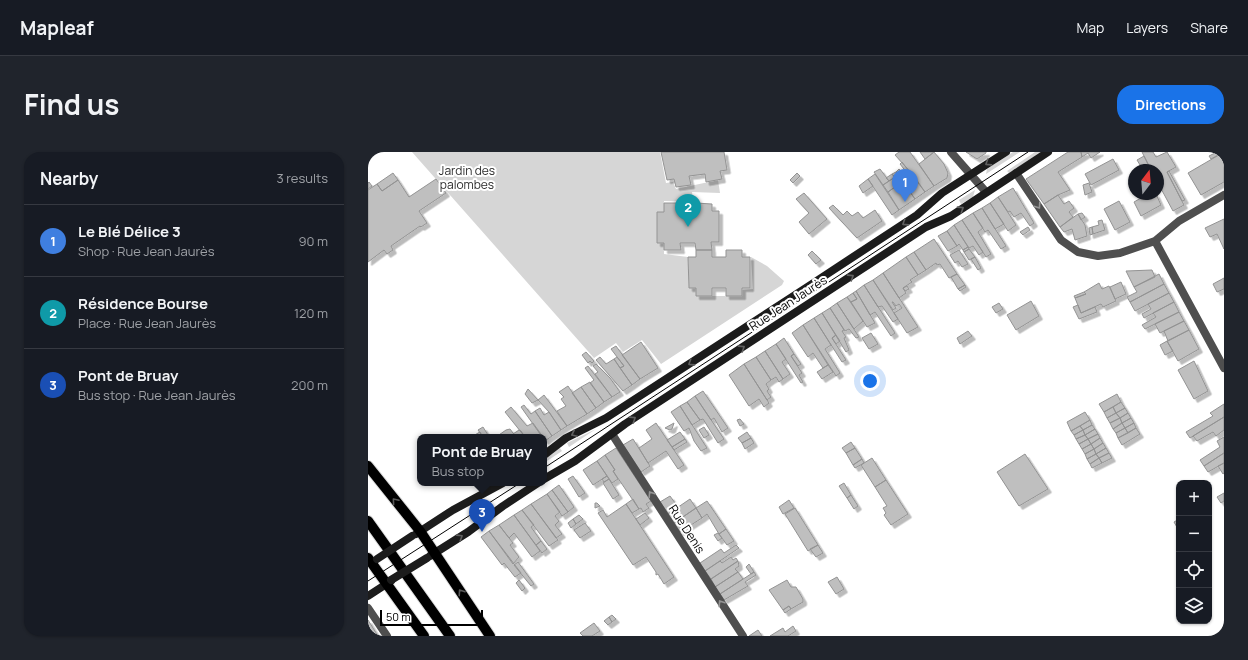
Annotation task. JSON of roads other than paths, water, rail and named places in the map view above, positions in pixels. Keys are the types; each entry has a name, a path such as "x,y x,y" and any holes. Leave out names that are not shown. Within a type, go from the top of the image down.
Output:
{"main road":[{"name":"Rue Jean Jaurès","path":"547,453 566,438 606,418 834,270 917,215 942,194 1006,152"},
{"name":"Rue Jean Jaurès","path":"547,477 575,462 625,424 926,228 951,216 1048,152"},
{"path":"368,466 490,636"},
{"path":"424,636 389,582 371,561 498,486"},
{"path":"368,596 468,532 533,486"},
{"path":"368,521 450,636"}],"street":[{"path":"950,152 986,192"},
{"path":"1016,173 1057,235 1073,249 1086,254 1106,256 1120,254 1155,241 1179,220 1224,195"},
{"path":"1155,241 1224,368"},
{"name":"Rue Denis","path":"612,434 742,636"},
{"path":"368,608 387,636"}],"tram line":[{"path":"547,466 1028,152"},
{"path":"368,581 515,486"}],"place":[{"name":"Le Blé Délice 3","path":"905,202"},
{"name":"Résidence Bourse","path":"688,227"},
{"name":"Pont de Bruay","path":"482,532"}],"park label":[{"name":"Jardin des palombes","path":"467,177"}]}
